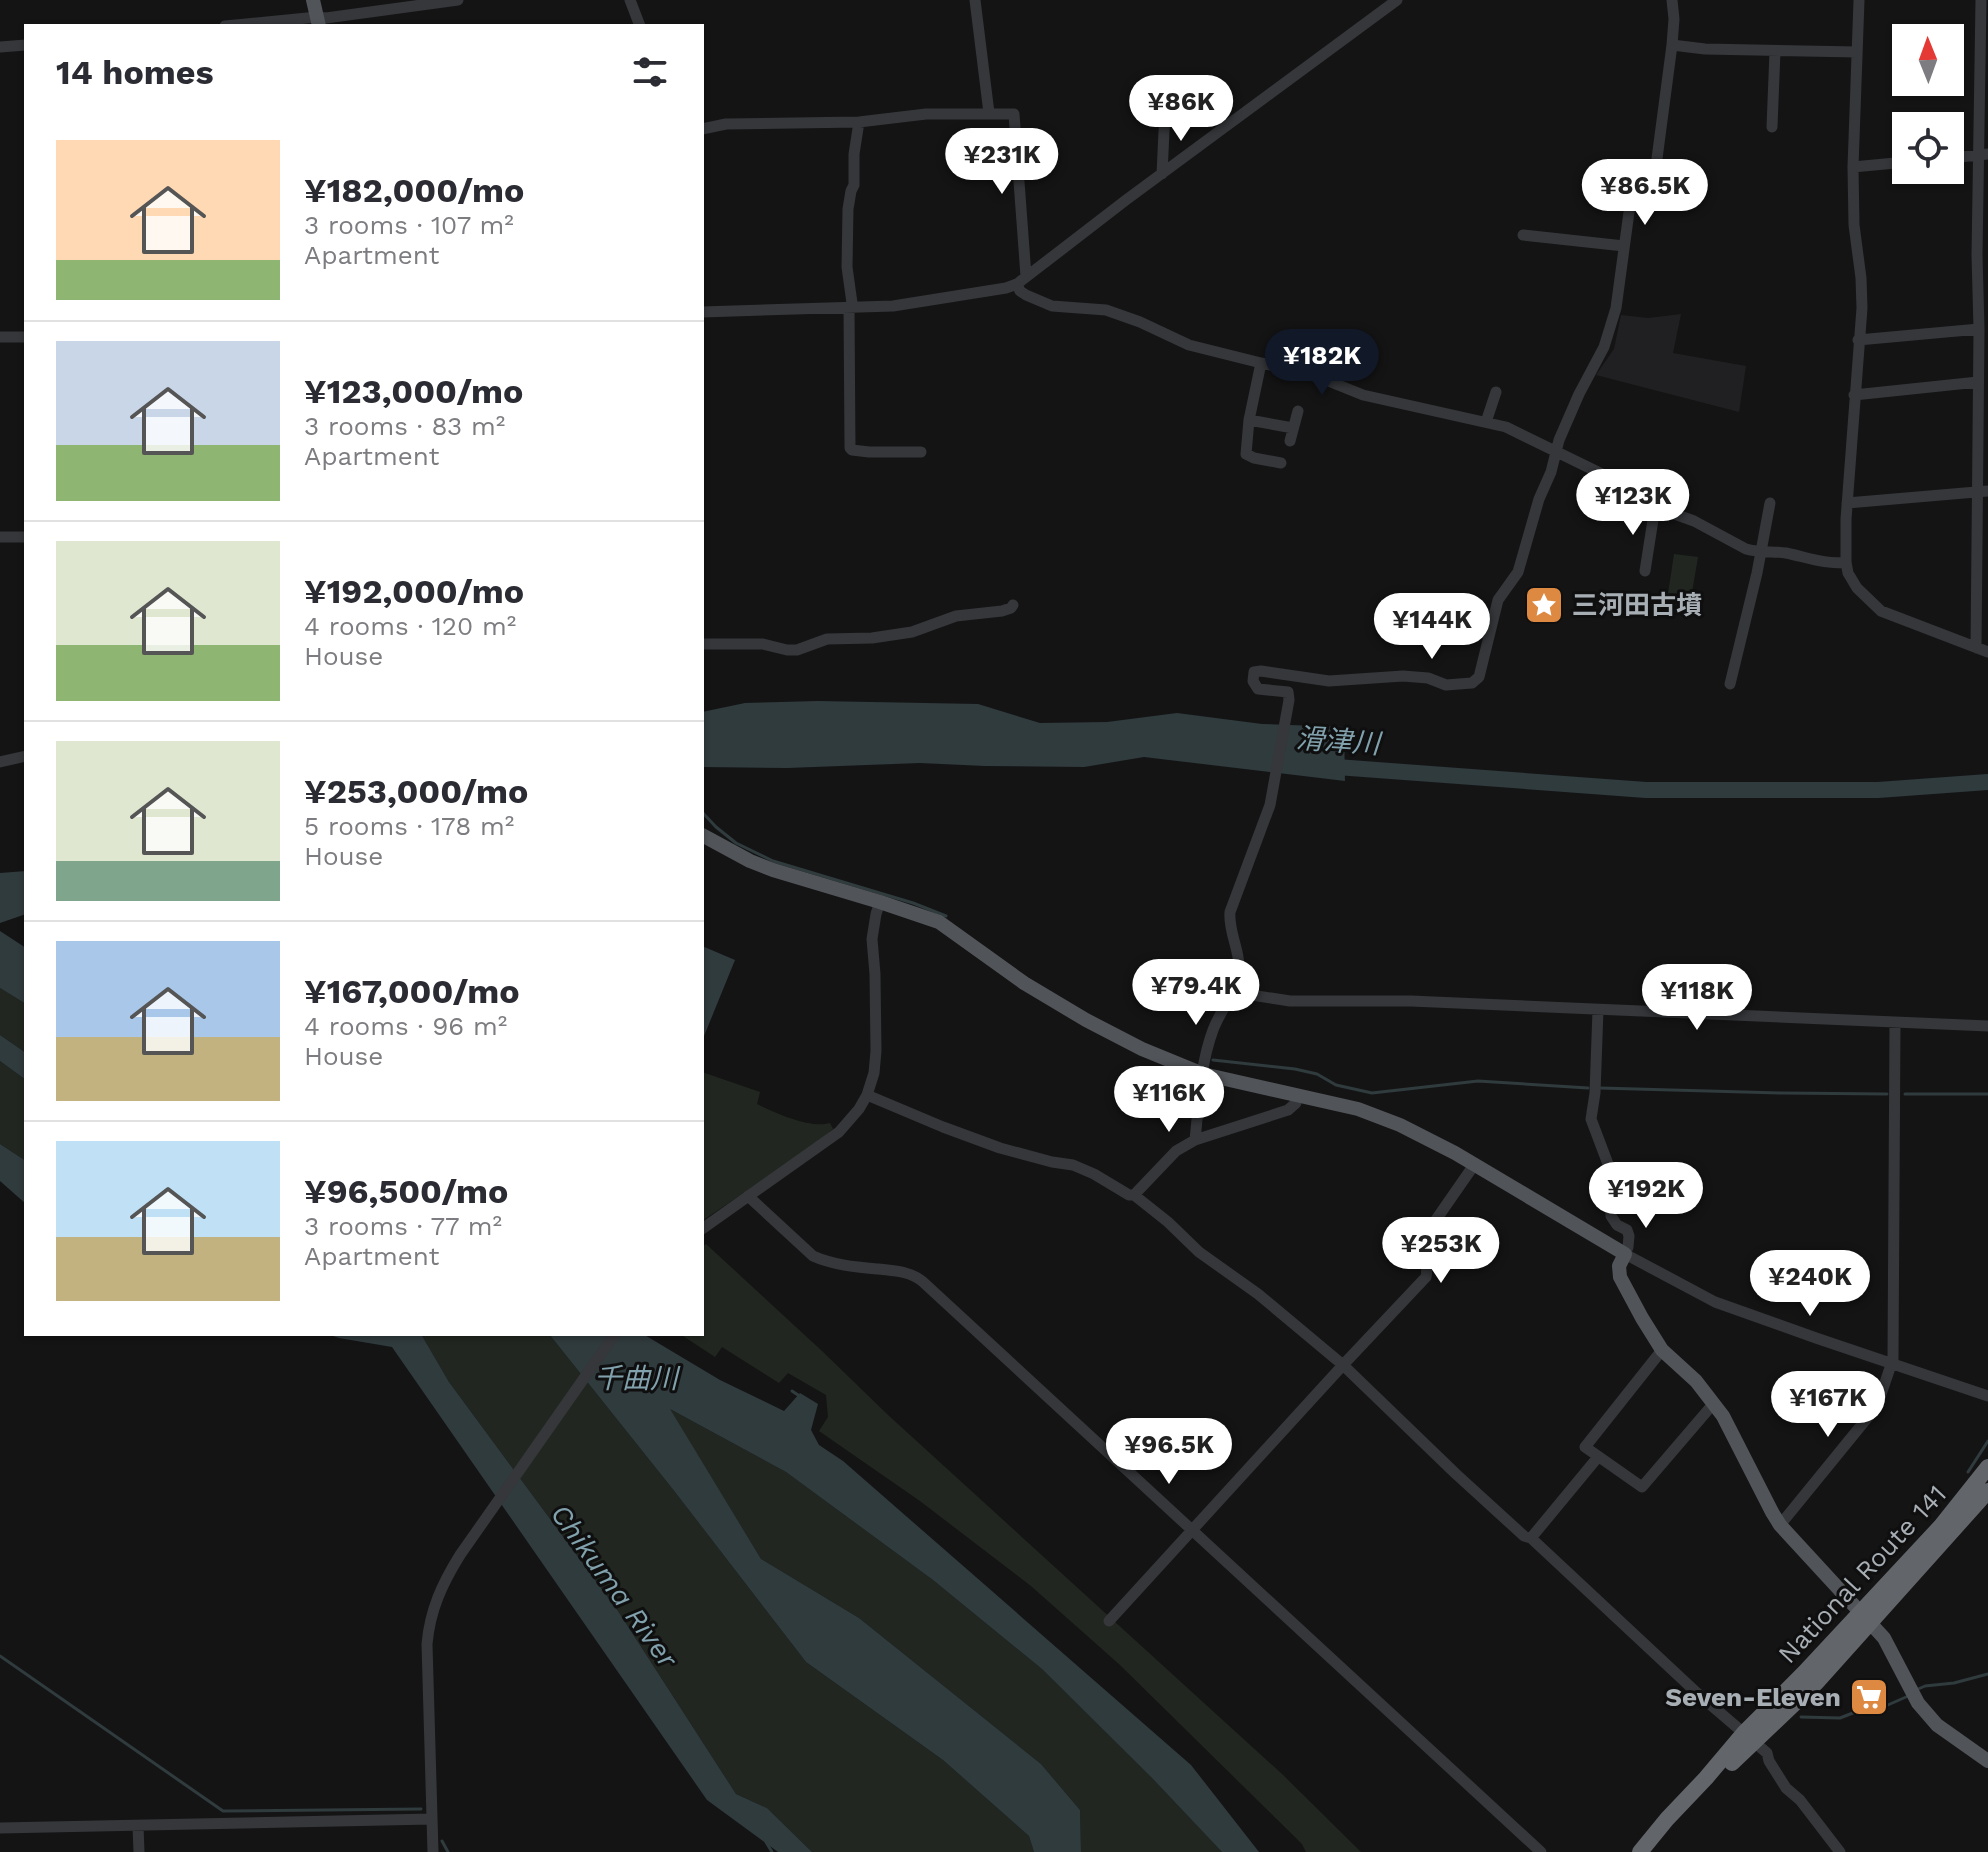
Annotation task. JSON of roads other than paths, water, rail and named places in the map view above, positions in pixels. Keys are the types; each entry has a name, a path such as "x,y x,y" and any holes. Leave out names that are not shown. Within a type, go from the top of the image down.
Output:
{"highway":[{"name":"National Route 141","path":"1865,1616 1879,1593 1951,1515 1988,1467"},
{"name":"National Route 141","path":"1640,1852 1667,1819 1749,1737 1804,1673 1945,1540 1988,1491"}],"main road":[{"path":"313,0 318,22"},
{"path":"710,845 773,870 939,922 1024,983 1086,1020 1142,1049 1203,1074 1358,1109 1389,1120 1455,1153 1625,1254 1619,1266 1620,1277 1642,1318 1662,1350 1689,1373 1723,1416 1780,1525 1884,1638 1918,1703 1937,1725 1988,1761"}],"street":[{"path":"272,24 318,22 326,18 458,0"},
{"path":"630,0 639,24"},
{"path":"975,0 989,113"},
{"path":"704,312 893,306 1006,288 1021,280 1397,0"},
{"path":"1195,1140 1203,1064 1239,970 1230,912 1270,805 1289,700 1288,692 1258,689 1253,681 1254,672 1329,681 1403,676 1428,678 1446,685 1477,680 1498,600 1520,567 1559,440 1604,347 1616,308 1632,190 1656,166 1672,45 1672,0"},
{"path":"1859,0 1853,167 1854,225 1862,308 1847,503 1848,573 1857,588 1881,611 1988,652"},
{"path":"1976,648 1983,491 1977,255 1984,155 1981,0"},
{"path":"0,47 24,45"},
{"path":"1672,45 1705,49 1857,52"},
{"path":"1772,127 1775,51"},
{"path":"1162,174 1165,110"},
{"path":"704,129 726,124 859,122 926,114 1014,114 1020,291 1043,303 1063,308 1106,310 1189,345 1290,369 1363,395 1506,427 1604,475 1655,507 1694,521 1746,549 1837,564 1846,562"},
{"path":"859,122 854,154 854,185 848,209 847,267 852,303 849,307 850,448 869,452 921,452"},
{"path":"1964,157 1984,155"},
{"path":"1853,167 1892,163"},
{"path":"1523,235 1624,246"},
{"path":"1858,340 1979,329"},
{"path":"0,337 24,337"},
{"path":"1261,363 1249,420 1246,454 1281,463"},
{"path":"1854,395 1978,382"},
{"path":"1486,422 1496,392"},
{"path":"1290,441 1298,411"},
{"path":"1249,420 1293,428"},
{"path":"1847,503 1983,491"},
{"path":"1730,684 1762,552 1770,503"},
{"path":"1645,571 1655,507"},
{"path":"0,537 24,537"},
{"path":"704,644 763,644 797,650 822,640 872,638 912,632 956,616 1002,611 1013,605"},
{"path":"0,762 24,756"},
{"path":"704,1228 839,1132 867,1095 874,1073 876,1051 872,939 880,902"},
{"path":"1232,992 1290,1001 1411,1001 1988,1026"},
{"path":"1598,1010 1591,1119 1608,1164 1611,1216 1617,1225 1627,1230 1629,1236 1625,1254 1715,1302 1988,1396"},
{"path":"1780,1525 1877,1406 1894,1355 1895,1023"},
{"path":"867,1095 988,1144 1073,1165 1134,1195 1199,1252 1258,1294 1343,1365 1456,1474 1524,1536 1531,1538 1697,1693 1767,1753 1786,1788 1800,1800 1840,1852"},
{"path":"1134,1195 1176,1151 1195,1140 1288,1110 1296,1103 1297,1096"},
{"path":"1109,1621 1426,1277 1424,1237 1474,1165"},
{"path":"748,1196 813,1256 843,1264 909,1273 922,1281 1535,1850"},
{"path":"433,1852 428,1629 434,1605 466,1547 614,1336"},
{"path":"1662,1350 1585,1447 1642,1487 1714,1403"},
{"path":"1531,1538 1598,1457"},
{"path":"0,1828 432,1819"},
{"path":"138,1826 139,1852"}],"water":[{"path":"745,703 978,704 1040,723 1107,722 1177,713 1262,724 1344,727 1345,781 1144,757 1084,767 920,763 787,768 704,767 704,712"},
{"path":"24,871 24,915 0,923 0,873"},
{"path":"0,931 24,947 24,1003 0,988"},
{"path":"704,947 735,960 704,1036"},
{"path":"0,1035 24,1052 24,1079 0,1061"},
{"path":"0,1144 24,1160 24,1202 0,1181"},
{"path":"333,1336 422,1336 449,1382 618,1611 736,1794 767,1808 812,1852 778,1852 707,1800 392,1347"},
{"name":"千曲川","path":"551,1336 646,1336 720,1380 784,1411 800,1393 818,1404 811,1430 819,1445 843,1461 1191,1765 1259,1852 1222,1852 1042,1669 933,1580 786,1472 670,1409 761,1559 859,1618 1041,1764 1080,1810 1081,1852 1034,1852 1029,1836 943,1760 806,1662"}],"waterway":[{"name":"滑津川","path":"1323,766 1646,790 1878,790 1988,782"},
{"path":"704,814 736,843 773,861 946,916"},
{"path":"1213,1060 1295,1069 1317,1074 1336,1085 1372,1093 1478,1081 1588,1088"},
{"path":"1600,1088 1887,1094"},
{"path":"1905,1094 1988,1094"},
{"path":"792,1391 798,1395"},
{"path":"1968,1472 1988,1441"},
{"path":"0,1656 223,1811 421,1809"},
{"path":"1916,1690 1988,1674"},
{"path":"1801,1717 1840,1718 1863,1709 1881,1708 1906,1697"},
{"path":"442,1841 448,1852"},
{"path":"766,1842 772,1852"}],"place":[{"name":"三河田古墳","path":"1544,605"},
{"name":"Seven-Eleven","path":"1869,1697"}],"water label":[{"name":"Chikuma River","path":"614,1586"}]}
